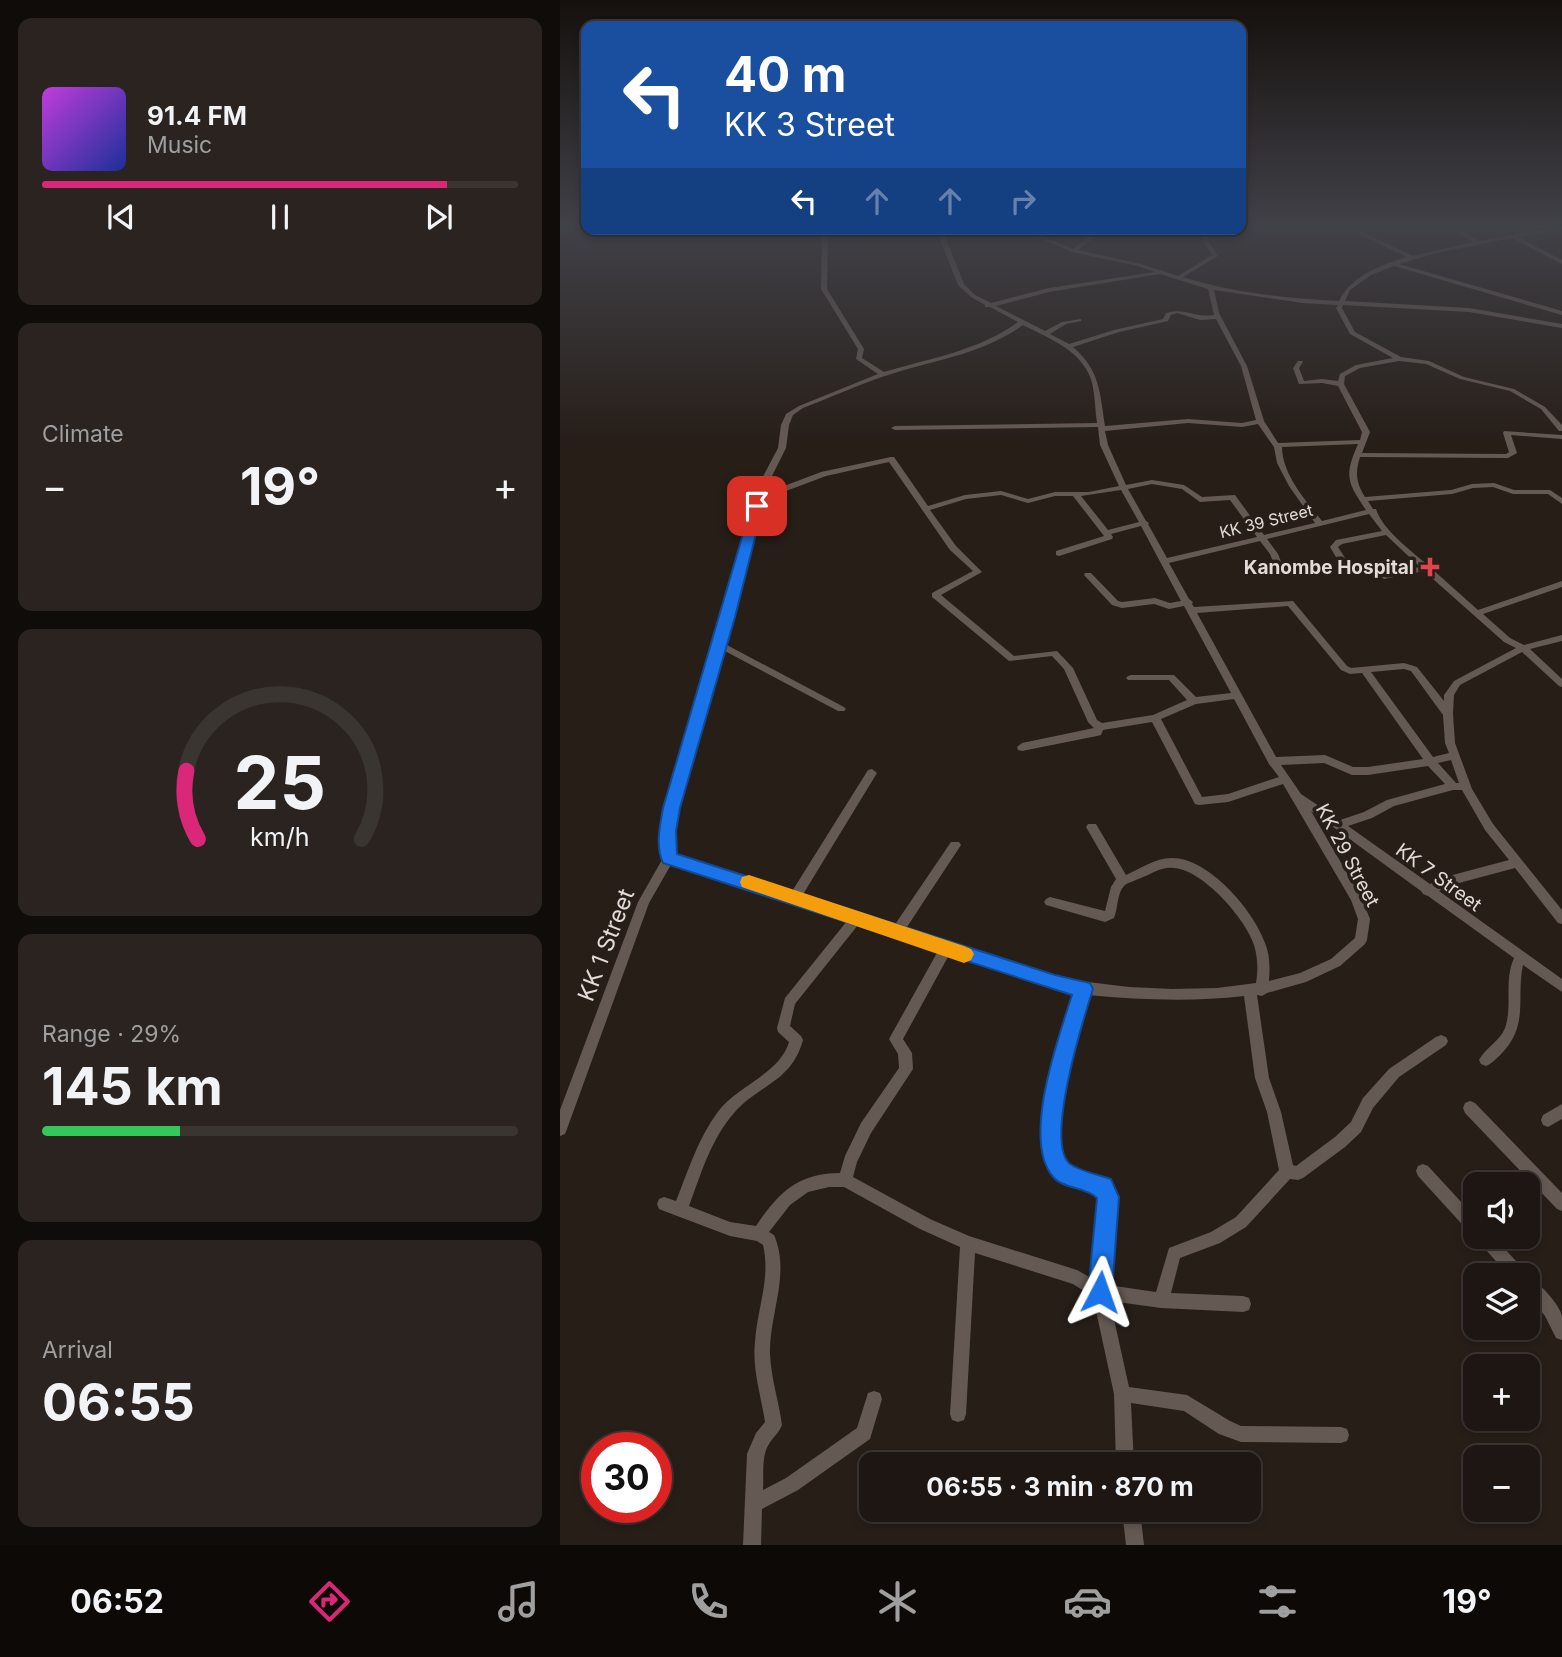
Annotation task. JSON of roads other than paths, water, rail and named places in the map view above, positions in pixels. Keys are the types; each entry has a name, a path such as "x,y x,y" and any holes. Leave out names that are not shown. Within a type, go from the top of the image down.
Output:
{"street":[{"path":"830,299 861,349 859,359 883,374"},
{"name":"KK 29 Street","path":"669,858 1055,984 1084,989 1256,991 1307,977 1338,962 1362,940 1364,919 1356,899 1296,794 1273,761 1167,561 1123,486 1104,445 1094,379 1082,358 1068,346 987,306 978,299"},
{"path":"987,306 1014,299"},
{"path":"1214,299 1218,317 1244,366 1260,421 1278,446 1279,457 1297,494 1319,522"},
{"path":"1290,299 1469,310 1562,326"},
{"path":"1342,299 1342,315 1352,332 1399,359"},
{"path":"1514,299 1562,313"},
{"path":"1068,346 1115,332 1125,326 1167,320 1168,314 1175,312 1187,311 1194,317 1218,317"},
{"path":"1045,334 1063,323 1079,320"},
{"path":"669,858 667,831 672,808 720,645 765,477 782,448 790,414 883,374 983,345 1007,335 1021,323"},
{"path":"1300,362 1296,365 1299,382 1342,379 1358,366 1399,359 1427,362 1462,379 1512,390 1543,408 1562,429"},
{"path":"1342,379 1366,432 1352,482 1387,532 1507,640 1523,648 1562,684"},
{"path":"895,428 1101,427 1188,421 1242,425 1260,421"},
{"path":"1358,455 1508,456 1513,453 1507,433 1562,437"},
{"path":"1278,446 1333,441 1363,442"},
{"path":"759,498 824,474 891,459 953,548 978,572 935,595 1012,659 1054,653 1068,668 1093,722 1100,727 1155,718 1194,701 1238,695"},
{"path":"925,509 965,497 1007,492 1024,502 1055,494 1076,495 1158,482 1184,486 1200,500 1232,497 1274,554 1282,572"},
{"path":"1364,499 1452,492 1472,486 1494,485 1513,492 1550,492 1562,502"},
{"path":"1059,553 1109,537 1076,495"},
{"name":"KK 39 Street","path":"1167,561 1240,541 1262,539 1319,522 1373,511"},
{"path":"1106,533 1145,523"},
{"path":"1387,532 1339,542 1334,547 1346,568 1372,566 1384,576 1428,568"},
{"path":"1088,575 1115,603 1122,605 1155,601 1169,607 1290,603 1344,668 1365,671 1404,666 1414,669 1448,714"},
{"path":"1478,613 1562,584"},
{"path":"1562,638 1523,648 1457,683 1449,695 1448,714 1453,756 1467,790 1516,863 1562,919"},
{"path":"720,645 841,709"},
{"path":"1365,671 1431,762 1453,786"},
{"path":"1131,678 1171,677 1194,701"},
{"path":"1155,718 1199,801 1228,798 1286,779"},
{"path":"1022,747 1097,732 1100,727"},
{"path":"1273,761 1325,759 1360,771 1431,762 1453,756"},
{"path":"795,897 872,773"},
{"path":"1336,825 1368,815 1391,803 1453,786 1467,790"},
{"name":"KK 7 Street","path":"1296,794 1562,986"},
{"path":"1092,827 1122,879"},
{"path":"897,931 954,845"},
{"name":"KK 1 Street","path":"560,1129 644,902 669,858"},
{"path":"1050,902 1105,917 1110,914 1115,889 1122,879 1159,864 1175,863 1186,865 1211,882 1255,932 1264,960 1256,991 1262,1078 1274,1112 1287,1172"},
{"path":"1427,891 1445,882 1516,863"},
{"path":"752,1545 752,1505 759,1445 774,1425 762,1353 773,1274 772,1247 769,1240 759,1234 730,1229 673,1206 728,1109 790,1058 796,1040 783,1028 789,1002 856,918"},
{"path":"845,1180 850,1161 866,1128 906,1069 905,1053 896,1039 946,949"},
{"path":"1486,1060 1507,1038 1513,1024 1515,970 1521,957"},
{"path":"1084,989 1062,1057 1051,1133 1054,1156 1062,1171 1103,1187 1108,1197 1100,1292 1122,1394 1124,1452"},
{"path":"1287,1172 1298,1173 1340,1142 1356,1127 1368,1103 1394,1073 1441,1041"},
{"path":"1470,1108 1562,1204"},
{"path":"1548,1121 1562,1111"},
{"path":"1423,1171 1463,1215"},
{"path":"1161,1300 1174,1253 1215,1238 1241,1222 1287,1172"},
{"path":"759,1234 773,1213 806,1183 824,1179 845,1180 912,1217 968,1243 1077,1278 1100,1292 1161,1300 1243,1304"},
{"path":"958,1414 968,1243"},
{"path":"1495,1249 1508,1263"},
{"path":"1540,1298 1551,1310 1562,1332"},
{"path":"1122,1394 1187,1403 1241,1434 1340,1435"},
{"path":"752,1505 803,1477 864,1433 874,1399"},
{"path":"1132,1522 1135,1545"}],"place":[{"name":"Kanombe Hospital","path":"1430,567"}]}
